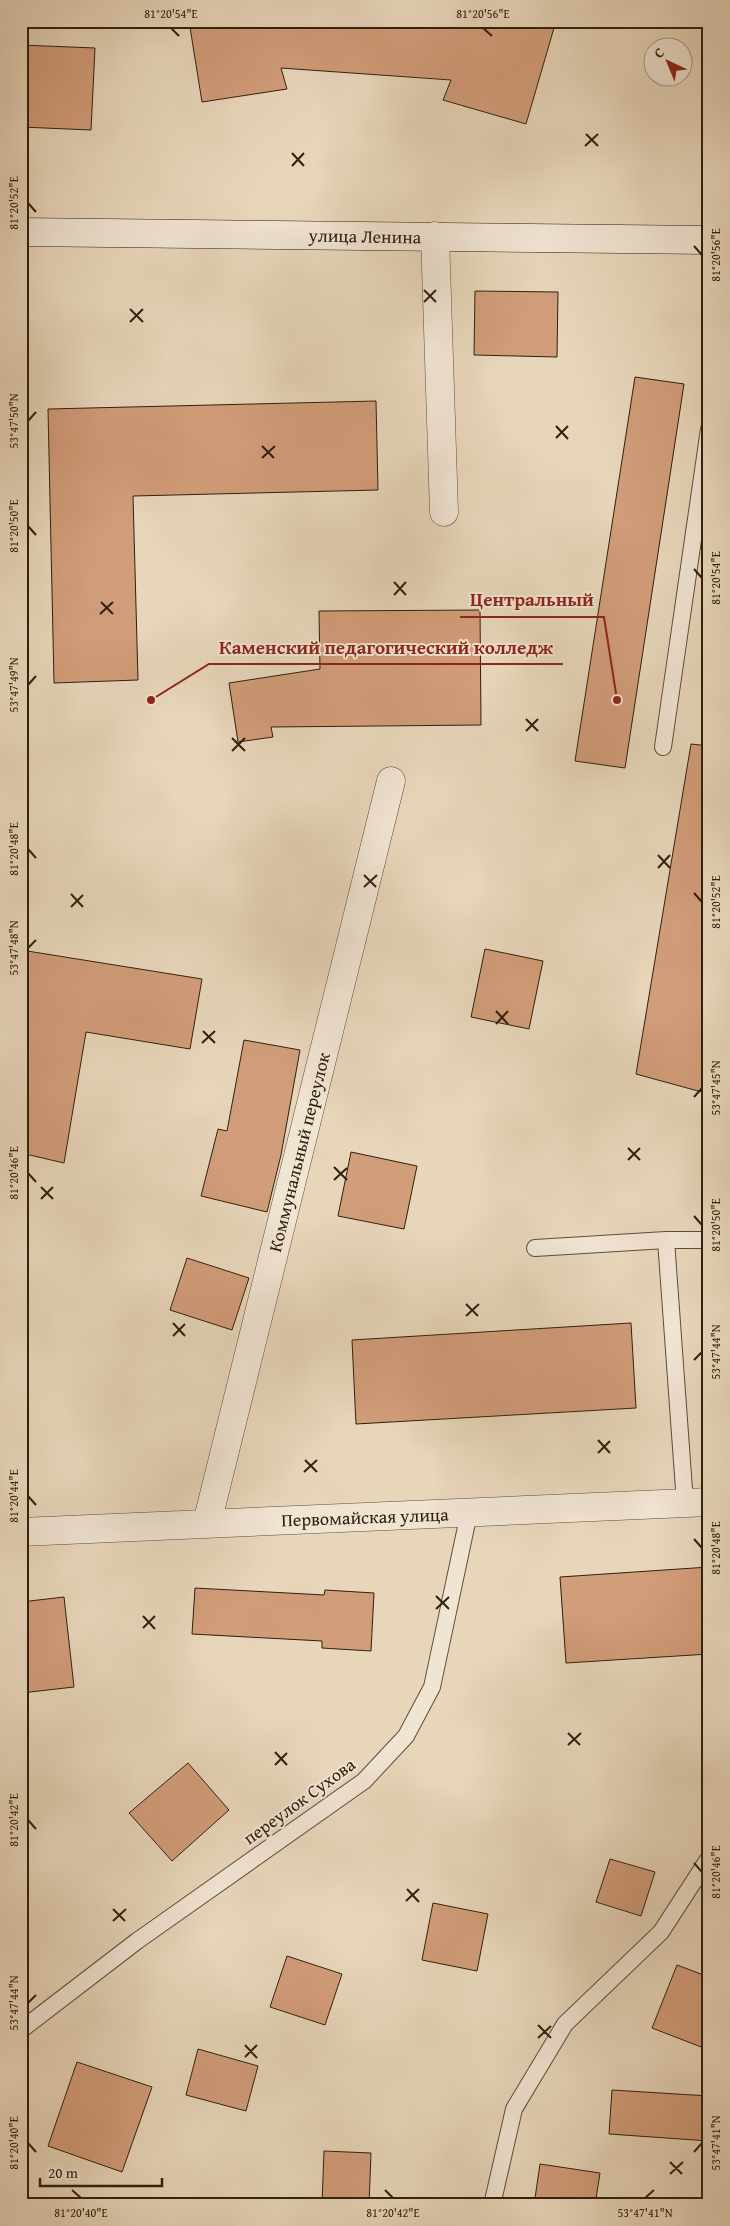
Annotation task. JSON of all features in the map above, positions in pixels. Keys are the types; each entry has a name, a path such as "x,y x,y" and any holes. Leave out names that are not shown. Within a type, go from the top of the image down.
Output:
{"street":[{"name":"улица Ленина","path":"21,232 709,240"},
{"path":"435,236 444,512"},
{"name":"Коммунальный переулок","path":"208,1524 392,781"},
{"name":"Первомайская улица","path":"21,1532 697,1503"}],"lane":[{"path":"663,748 709,429"},
{"path":"666,1240 697,1503"},
{"path":"535,1248 666,1240 709,1240"},
{"name":"переулок Сухова","path":"21,2030 137,1941 364,1780 406,1736 432,1687 469,1513"},
{"path":"492,2205 514,2109 565,2024 660,1932 709,1858"}],"building":[{"path":"189,21 556,21 526,124 443,100 451,80 281,68 287,89 202,102"},
{"path":"21,45 95,48 91,130 21,127"},
{"path":"475,291 558,292 557,357 474,355"},
{"path":"635,377 684,384 625,768 575,761"},
{"path":"376,401 378,490 133,496 138,680 54,683 48,409"},
{"path":"480,610 481,725 271,727 273,737 238,742 229,683 320,669 319,611"},
{"path":"691,744 709,746 709,1094 636,1074"},
{"path":"485,949 543,961 529,1029 471,1017"},
{"path":"21,950 202,979 190,1049 86,1032 64,1163 21,1153"},
{"path":"244,1040 300,1050 281,1155 267,1212 201,1196 218,1129 227,1131"},
{"path":"351,1152 417,1166 404,1229 338,1216"},
{"path":"187,1258 249,1278 232,1330 170,1310"},
{"path":"631,1323 636,1408 356,1424 352,1340"},
{"path":"709,1567 709,1654 566,1663 560,1577"},
{"path":"195,1588 324,1595 325,1590 374,1593 371,1651 322,1648 322,1641 192,1634"},
{"path":"64,1597 74,1687 21,1693 21,1602"},
{"path":"188,1763 229,1810 172,1861 129,1813"},
{"path":"610,1859 655,1872 641,1916 596,1902"},
{"path":"433,1903 488,1914 477,1971 422,1960"},
{"path":"287,1956 342,1974 325,2025 270,2007"},
{"path":"677,1965 709,1977 709,2050 652,2028"},
{"path":"198,2049 258,2066 246,2111 186,2095"},
{"path":"77,2062 152,2087 122,2172 48,2146"},
{"path":"612,2090 709,2096 709,2141 609,2134"},
{"path":"324,2151 371,2153 369,2205 322,2205"},
{"path":"540,2164 600,2173 595,2205 534,2205"}],"place":[{"name":"Каменский педагогический колледж","path":"151,700"},
{"name":"Центральный","path":"617,700"}]}
